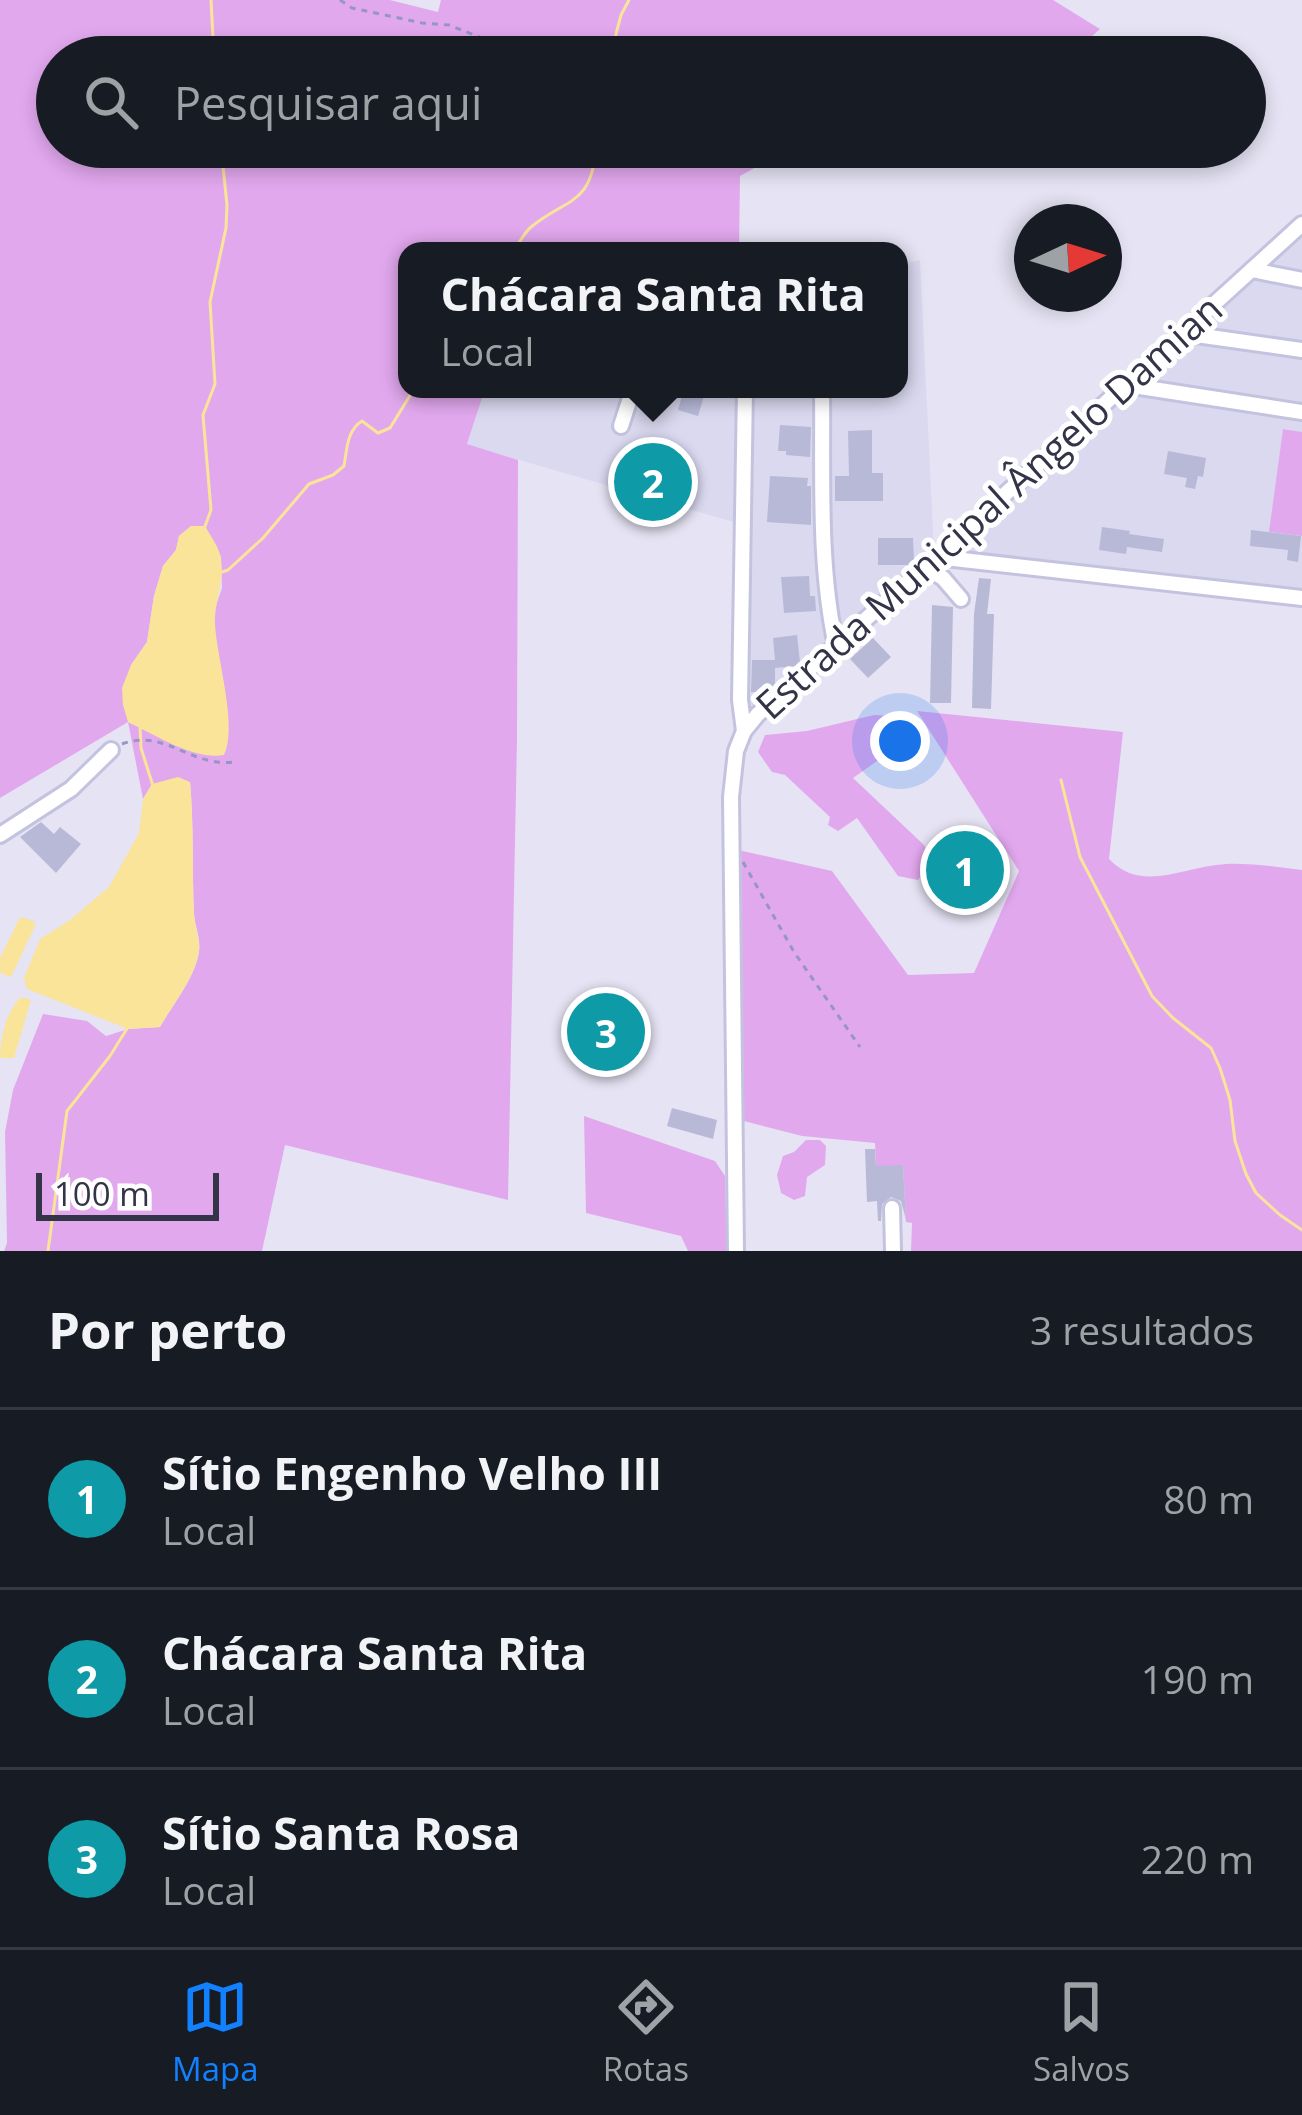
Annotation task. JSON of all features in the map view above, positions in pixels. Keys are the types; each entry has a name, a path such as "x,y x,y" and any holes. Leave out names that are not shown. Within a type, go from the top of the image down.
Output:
{"street":[{"name":"Estrada Municipal Ângelo Damian","path":"736,1251 730,859 733,777 744,730 1302,224"},
{"path":"1252,270 1302,280"},
{"path":"1182,333 1302,350"},
{"path":"1127,385 1302,412"},
{"path":"621,426 630,398"},
{"path":"744,730 740,700 745,398"},
{"path":"822,398 824,532 836,646"},
{"path":"931,562 1302,598"},
{"path":"931,562 961,599"},
{"path":"830,615 843,622 862,623"},
{"path":"0,836 71,789 111,750"},
{"path":"892,1208 893,1251"}],"path":[{"path":"340,0 352,8 449,26 476,36"},
{"path":"136,739 145,738 206,762 234,762"},
{"path":"730,859 746,864 794,952 860,1047"}],"shaded area":[{"path":"0,0 390,0 438,12 441,0 1053,0 1100,29 1092,36 36,36 36,168 755,168 740,176 739,242 398,242 398,398 482,398 467,444 518,460 508,1200 285,1145 262,1251 4,1251 5,1132 13,1090 43,1014 87,1021 106,1036 160,1027 197,962 190,782 152,784 143,799 128,722 0,798","holes":["191,526 205,526 221,557 222,588 214,611 216,650 178,746 128,722 131,665 147,642 163,566 176,550 179,536"]},
{"path":"1302,234 1302,432 1283,429 1270,532 1302,536 1302,605 941,565"},
{"path":"920,260 934,550 734,730 737,523 467,445 482,398 908,398 908,263"},
{"path":"1283,429 1302,432 1302,536 1269,532"},
{"path":"191,526 205,526 221,560 215,625 228,711 224,755 199,754 162,739 128,722 123,705 122,688 147,642 163,566 176,550 179,536"},
{"path":"917,711 1123,732 1109,859 1135,875 1226,864 1302,870 1302,1251 911,1251 912,1223 906,1222 903,1166 876,1166 875,1143 802,1136 740,1120 738,850 832,871 908,975 974,973 1019,871"},
{"path":"874,715 896,716 904,742 853,778 924,845 932,861 918,880 898,876 857,818 838,831 828,825 830,817 785,775 772,772 758,752 765,735 807,731"},
{"path":"178,777 190,782 199,951 188,981 160,1027 128,1029 27,989 24,978 40,939 109,887 139,833 143,799 152,784"},
{"path":"20,917 34,921 35,926 11,977 0,973 0,958"},
{"path":"21,997 31,1000 14,1058 0,1058 5,1026"},
{"path":"584,1116 715,1161 725,1176 727,1251 688,1251 681,1236 586,1213"},
{"path":"806,1140 820,1140 826,1146 825,1165 807,1177 805,1196 794,1200 781,1193 777,1175 783,1156"}],"building":[{"path":"681,398 703,398 698,416 678,410"},
{"path":"780,425 811,427 810,457 778,451"},
{"path":"872,430 872,473 883,473 883,501 835,501 835,476 849,476 848,431"},
{"path":"1168,451 1206,458 1195,489 1185,487 1187,478 1164,474"},
{"path":"637,467 676,478 670,498 631,486"},
{"path":"770,476 808,478 811,525 767,522"},
{"path":"1102,527 1164,539 1162,552 1127,547 1126,554 1099,550"},
{"path":"1251,530 1301,536 1298,562 1287,560 1288,550 1250,546"},
{"path":"878,538 913,538 914,562 878,565"},
{"path":"809,576 816,611 784,613 781,577"},
{"path":"979,578 991,579 987,614 994,614 991,709 972,708"},
{"path":"932,605 953,607 951,703 930,703"},
{"path":"797,635 800,662 775,668 775,684 766,692 751,692 752,660 775,660 773,638"},
{"path":"873,638 891,657 868,678 850,659"},
{"path":"41,822 54,834 60,827 81,844 56,873 20,837"},
{"path":"966,853 982,865 965,888 949,876"},
{"path":"672,1108 717,1120 713,1139 667,1126"},
{"path":"865,1149 875,1149 876,1166 903,1165 906,1220 901,1201 891,1197 882,1204 881,1221 877,1201 867,1202"}],"waterway":[{"path":"211,0 213,36"},
{"path":"616,36 629,0"},
{"path":"204,529 211,510 203,415 215,384 210,302 226,228 223,168"},
{"path":"520,242 531,227 583,191 592,168"},
{"path":"219,573 263,538 309,484 344,466 348,440 357,425 362,421 378,433 390,428 408,398"},
{"path":"140,726 141,748 153,786"},
{"path":"1061,780 1080,857 1152,996 1211,1048 1230,1100 1235,1141 1256,1193 1302,1230"},
{"path":"48,1251 67,1111 128,1027"}],"place":[{"name":"Chácara Santa Rita","path":"653,482"},
{"name":"Sítio Engenho Velho III","path":"965,870"},
{"name":"Sítio Santa Rosa","path":"606,1032"}]}
